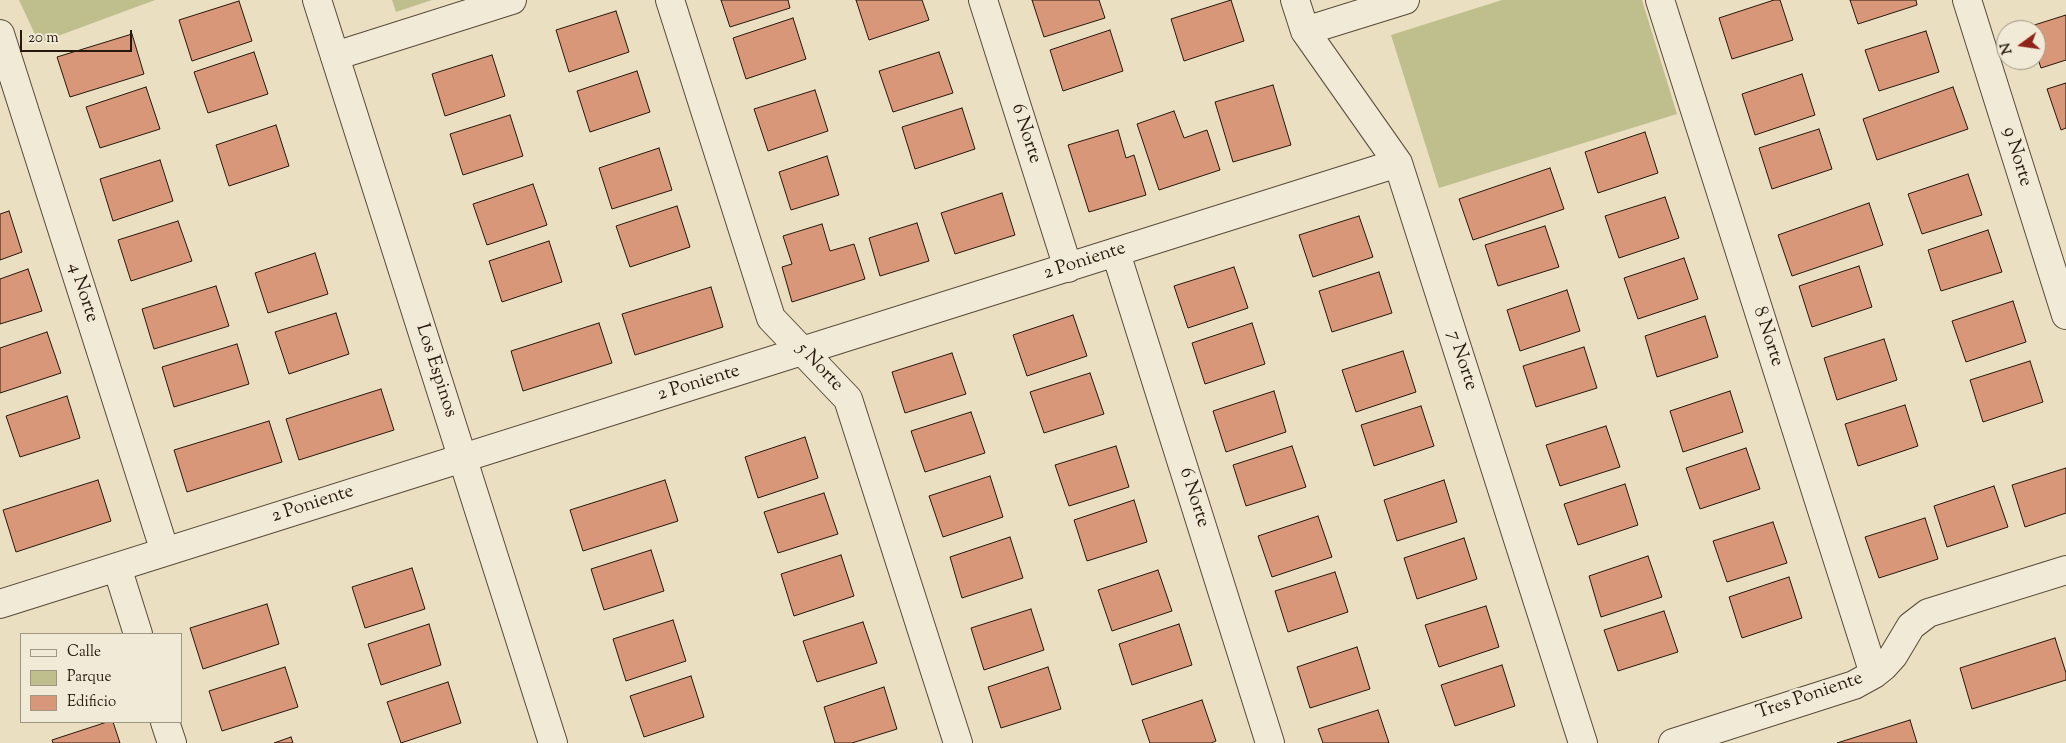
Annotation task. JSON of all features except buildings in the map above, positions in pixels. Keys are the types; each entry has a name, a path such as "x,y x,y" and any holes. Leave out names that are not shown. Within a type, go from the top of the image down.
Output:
{"street":[{"name":"Los Espinos","path":"318,0 553,743"},
{"path":"335,56 512,0"},
{"name":"5 Norte","path":"670,0 771,318 848,399 958,743"},
{"name":"6 Norte","path":"983,0 1068,268"},
{"name":"7 Norte","path":"1295,0 1305,31 1398,163 1583,743"},
{"path":"1305,31 1405,0"},
{"name":"8 Norte","path":"1660,0 1874,674"},
{"name":"9 Norte","path":"1967,0 2066,315"},
{"name":"4 Norte","path":"0,34 165,552"},
{"name":"2 Poniente","path":"0,604 1398,163"},
{"name":"6 Norte","path":"1116,253 1270,743"},
{"path":"117,567 138,633"},
{"name":"Tres Poniente","path":"1673,743 1854,685 1874,674 1893,656 1911,626 1928,613 2066,570"},
{"path":"165,723 172,743"}],"green space":[{"path":"19,0 155,0 39,43"},
{"path":"392,0 432,0 396,12"},
{"path":"1502,0 1642,0 1677,114 1439,188 1391,35"}]}
